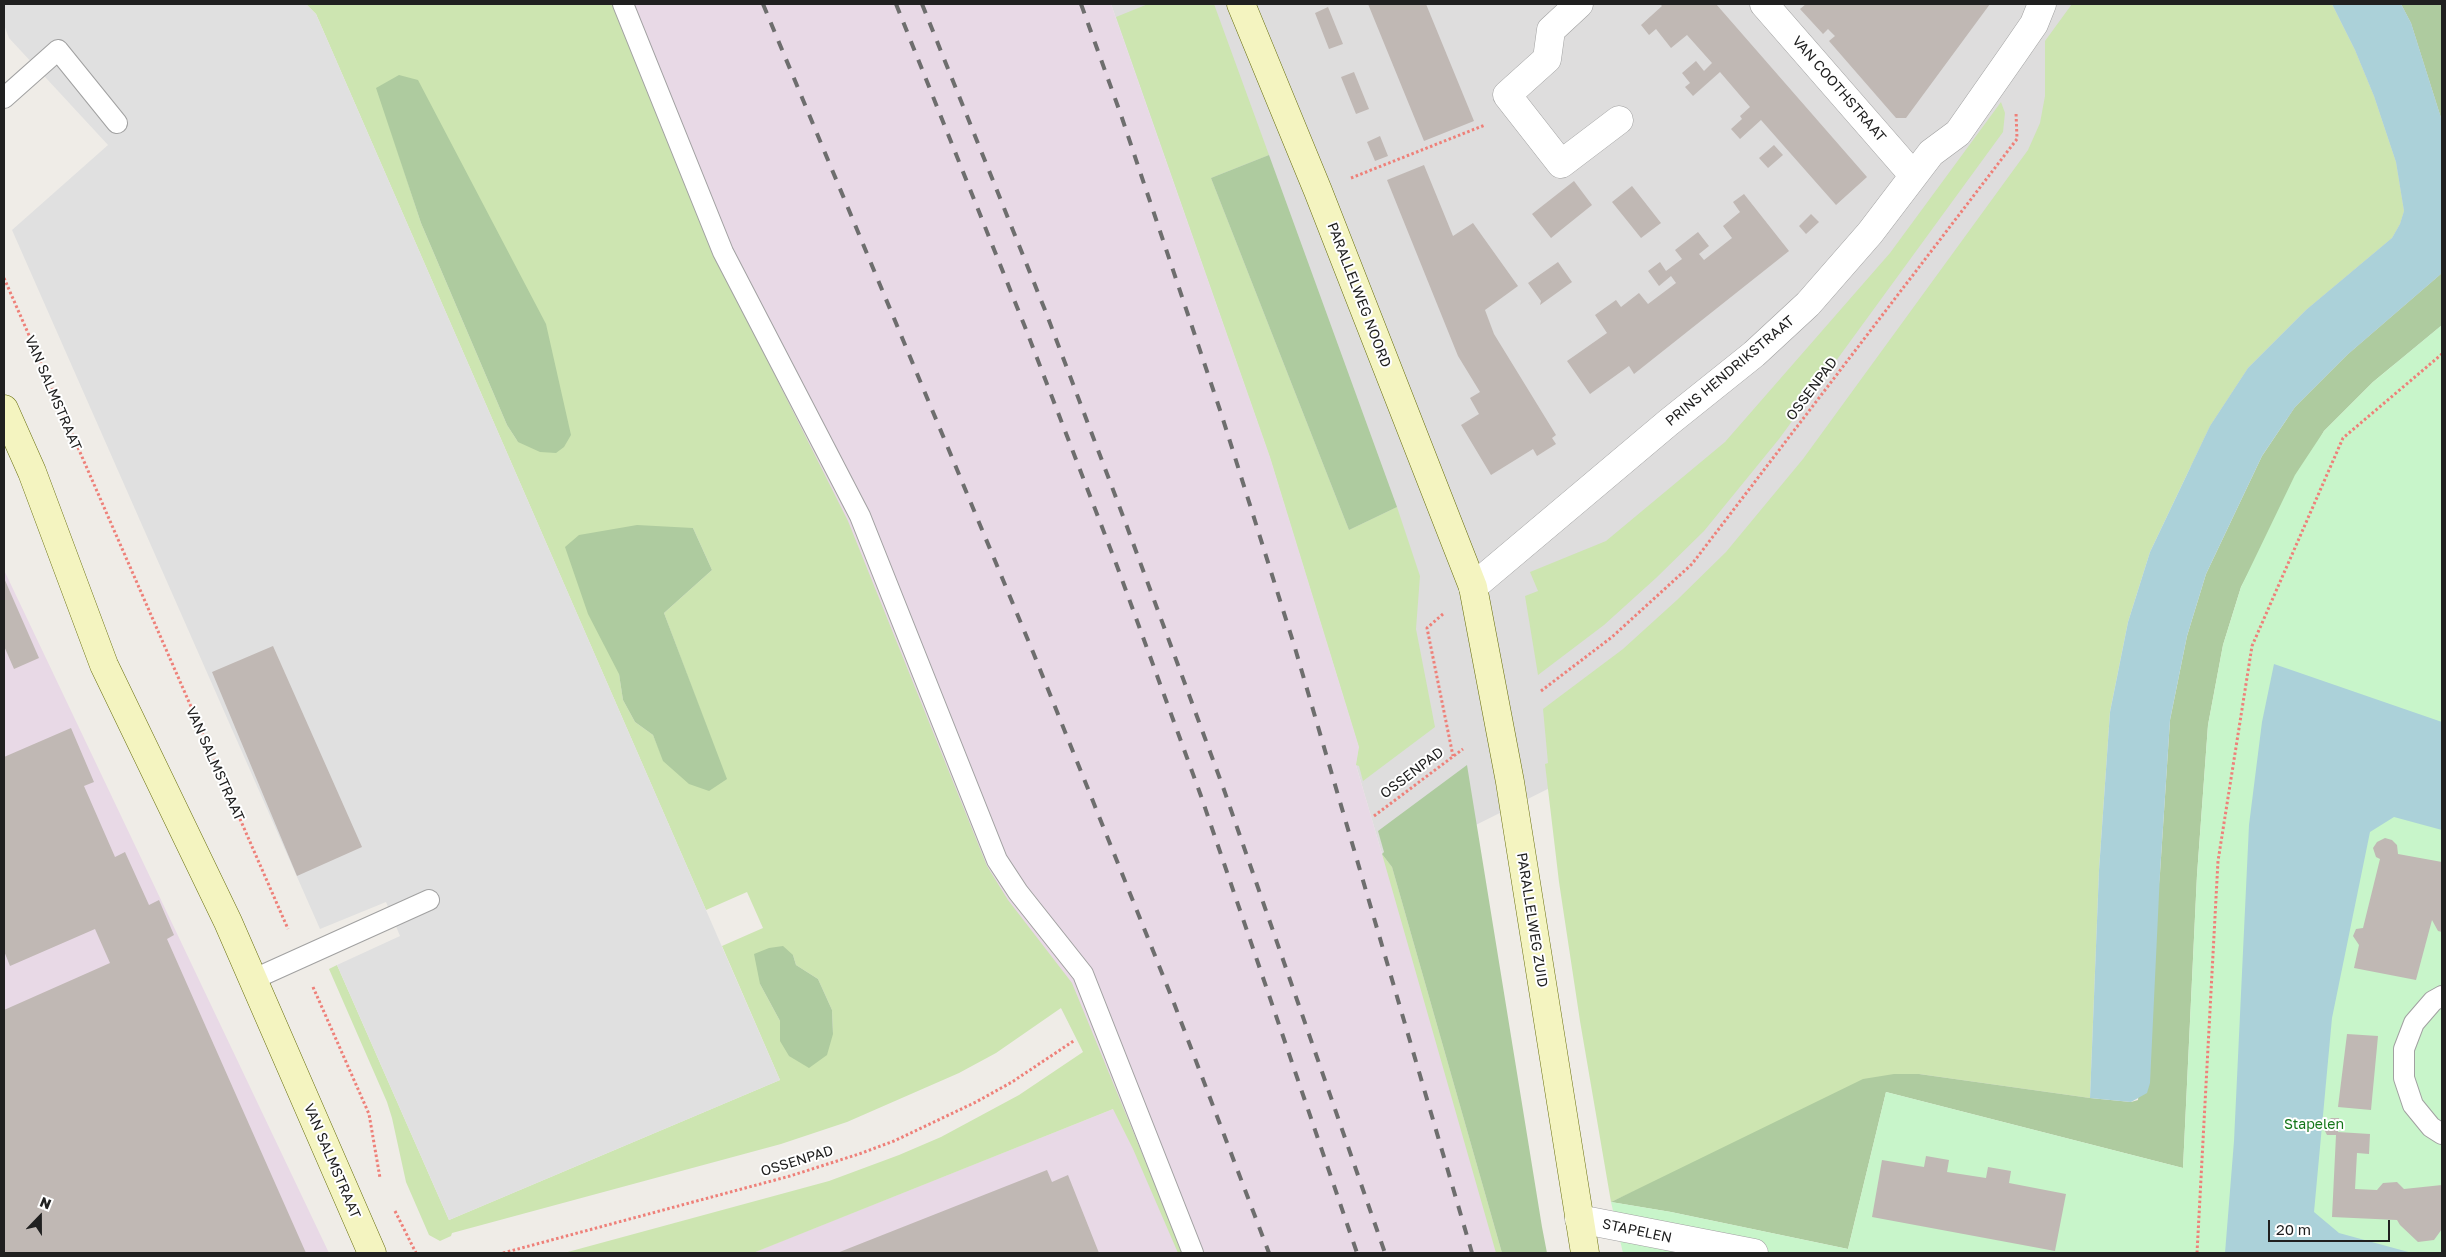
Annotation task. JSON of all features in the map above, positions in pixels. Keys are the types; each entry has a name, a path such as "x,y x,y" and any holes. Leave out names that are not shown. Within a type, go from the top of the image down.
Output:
{"street":[{"name":"PARALLELWEG NOORD","path":"1241,4 1318,191 1473,587"},
{"path":"1579,4 1551,30 1547,59 1507,95 1518,112 1561,164 1618,120"},
{"name":"VAN COOTHSTRAAT","path":"1764,4 1913,175"},
{"name":"PRINS HENDRIKSTRAAT","path":"1473,587 1754,354 1808,304 1870,233 1931,153 1958,133 2034,24 2042,4"},
{"name":"VAN SALMSTRAAT","path":"4,409 32,472 104,665 254,979 372,1253"},
{"name":"PARALLELWEG ZUID","path":"1473,587 1510,782 1585,1253"},
{"name":"STAPELEN","path":"1579,1218 1754,1253"}],"lane":[{"path":"623,4 723,252 860,516 997,860 1018,892 1083,974 1193,1253"},
{"path":"4,98 58,50 117,123"},
{"path":"254,979 300,956 429,900"},
{"path":"2442,996 2433,1001 2414,1022 2404,1049 2404,1078 2413,1105 2431,1127 2442,1134"}],"path":[{"name":"OSSENPAD","path":"1541,691 1612,637 1692,564 2017,139 2016,111"},
{"path":"1318,191 1518,112"},
{"name":"VAN SALMSTRAAT","path":"4,278 369,1114 381,1182"},
{"path":"2197,1253 2218,861 2252,646 2343,438 2442,354"},
{"path":"1432,655 1453,756"},
{"name":"OSSENPAD","path":"1374,816 1463,749"},
{"name":"OSSENPAD","path":"503,1253 790,1176 859,1154 902,1137 976,1102 1012,1082 1077,1039"},
{"path":"394,1208 416,1253"}],"shaded area":[{"path":"4,4 306,4 316,14 780,1080 449,1220 337,965 400,936 386,902 320,929 12,230 108,145 9,38 4,25"},
{"path":"609,4 1111,4 1270,457 1359,747 1356,765 1382,854 1392,867 1502,1253 752,1253 1113,1109 1061,1008 1001,903 710,257"},
{"path":"1111,4 2442,4 2442,341 1392,867 1382,854 1356,765 1359,747 1270,457"},
{"path":"4,570 329,1253 4,1253"}],"green space":[{"path":"306,4 615,4 715,256 848,521 987,866 1008,900 1072,983 1183,1253 1178,1253 1133,1149 1113,1109 753,1253 564,1253 829,1181 941,1137 1019,1095 1083,1052 1061,1008 996,1053 959,1073 847,1122 781,1144 452,1233 451,1236 440,1241 429,1235 406,1182 387,1102 329,969 337,965 449,1220 780,1080 722,946 763,928 747,892 706,910 316,14","holes":["377,88 518,442 507,425 421,223","693,528 712,570 664,613 726,779 664,761 653,735 635,722 623,700 619,674","793,955 796,965 818,979 832,1010 833,1034 780,1041 780,1021 760,984"]},
{"path":"1148,4 1214,4 1269,155 1211,178 1349,530 1397,507 1420,576 1416,629 1435,727 1363,781 1359,766 1356,765 1359,747 1270,457 1116,17"},
{"path":"2072,4 2332,4 2355,50 2374,96 2396,162 2404,211 2400,224 2392,238 2306,310 2248,368 2210,426 2150,552 2128,622 2110,712 2099,870 2090,1098 1919,1074 1676,1172 1611,1202 1580,1021 1559,882 1545,764 1548,763 1543,709 1623,649 1677,600 1726,552 1803,459 2028,150 2040,123 2045,96 2045,41"},
{"path":"2401,4 2442,4 2442,121 2411,23"},
{"path":"399,75 418,80 546,324 571,435 564,447 556,453 540,452 518,442 507,425 421,223 376,88"},
{"path":"2001,102 2005,113 2003,132 1779,439 1704,531 1604,625 1538,675 1525,596 1538,591 1530,572 1606,541 1725,442 1890,253"},
{"path":"1269,155 1397,507 1349,530 1211,178"},
{"path":"2442,273 2442,325 2373,382 2324,431 2241,587 2223,645 2208,725 2197,875 2183,1168 1886,1092 1848,1249 1671,1212 1611,1202 1863,1079 1894,1074 1919,1074 2090,1098 2131,1102 2138,1100 2160,873 2170,720 2187,636 2206,574 2262,456 2295,407 2347,355"},
{"name":"Stapelen","path":"2442,325 2442,1253 1623,1253 1611,1202 1671,1212 1848,1249 1886,1092 2183,1168 2197,875 2208,725 2223,645 2241,587 2295,475 2324,431 2373,382"},
{"path":"637,525 693,528 712,570 664,613 727,779 709,791 689,784 663,761 653,735 635,722 623,700 619,674 588,614 565,547 579,535"},
{"path":"1467,765 1547,1253 1502,1253 1392,867 1382,854 1384,852 1378,831"},
{"path":"1382,854 1392,867 1502,1253 1496,1253"},
{"path":"783,946 793,955 796,965 818,979 832,1010 833,1034 827,1055 809,1068 789,1056 780,1041 780,1021 760,984 754,954 769,948"}],"water":[{"path":"2332,4 2401,4 2411,23 2442,121 2442,273 2347,355 2295,407 2262,456 2206,574 2187,636 2170,720 2160,873 2150,1083 2147,1093 2131,1102 2090,1098 2099,870 2110,712 2128,622 2150,552 2210,426 2248,368 2306,310 2392,238 2400,224 2404,211 2396,162 2374,96 2355,50"},
{"path":"2274,664 2442,722 2442,830 2394,817 2370,832 2332,1018 2314,1212 2339,1233 2412,1253 2225,1253 2234,1141 2249,825 2262,722"}],"building":[{"path":"1368,4 1426,4 1474,121 1424,141"},
{"path":"1660,4 1716,4 1867,177 1836,205 1761,120 1740,139 1731,129 1742,119 1740,116 1750,107 1720,72 1693,96 1685,87 1690,83 1682,73 1696,61 1704,71 1712,63 1687,35 1671,48 1656,29 1649,35 1641,25 1662,6"},
{"path":"1806,4 1990,4 1906,118 1896,118 1829,41 1835,36 1828,29 1823,34 1800,9"},
{"path":"1328,7 1343,44 1329,49 1315,13"},
{"path":"1354,72 1369,109 1356,114 1341,77"},
{"path":"1380,136 1388,156 1375,161 1367,142"},
{"path":"1774,145 1783,155 1768,168 1759,158"},
{"path":"1424,165 1453,236 1473,223 1518,286 1485,310 1494,334 1556,435 1552,438 1556,444 1537,456 1533,449 1491,475 1461,425 1479,414 1470,398 1480,392 1458,356 1387,180"},
{"path":"1574,181 1592,205 1551,238 1532,214"},
{"path":"1632,186 1661,223 1641,238 1612,202"},
{"path":"1744,194 1789,251 1634,374 1629,366 1590,394 1567,361 1607,333 1595,315 1616,300 1621,307 1639,293 1648,304 1676,283 1671,276 1659,286 1648,271 1660,262 1666,271 1682,259 1675,250 1698,232 1709,246 1699,254 1704,260 1732,238 1723,226 1740,212 1733,202"},
{"path":"1811,214 1819,222 1806,234 1799,226"},
{"path":"1558,262 1572,282 1540,305 1541,301 1528,283"},
{"path":"4,578 39,658 14,669 4,646"},
{"path":"273,646 362,847 297,876 212,672"},
{"path":"71,728 94,782 84,786 115,857 125,852 149,905 159,900 174,935 167,939 306,1253 4,1253 4,1010 110,963 95,929 10,966 4,951 4,757"},
{"path":"2385,838 2392,840 2397,845 2398,854 2442,862 2442,932 2438,931 2432,920 2416,980 2354,968 2359,945 2353,936 2356,929 2363,928 2380,859 2376,857 2373,848 2377,842"},
{"path":"2347,1034 2378,1036 2371,1110 2338,1107"},
{"path":"2331,1118 2339,1118 2338,1132 2370,1134 2369,1154 2357,1153 2355,1189 2377,1190 2383,1183 2397,1182 2404,1189 2442,1185 2442,1229 2434,1240 2418,1242 2397,1220 2332,1217 2336,1135 2327,1135 2324,1129 2325,1124"},
{"path":"1926,1156 1949,1160 1947,1172 1986,1178 1988,1167 2011,1171 2009,1183 2066,1194 2055,1251 1872,1217 1882,1160 1924,1167"},
{"path":"1047,1170 1052,1182 1068,1175 1099,1253 837,1253"}],"railway":[{"path":"763,4 1033,652 1172,998 1269,1253"},
{"path":"896,4 1027,332 1117,566 1201,796 1357,1253"},
{"path":"922,4 1045,310 1126,524 1223,787 1385,1253"},
{"path":"1081,4 1121,115 1221,413 1295,648 1472,1253"}]}
